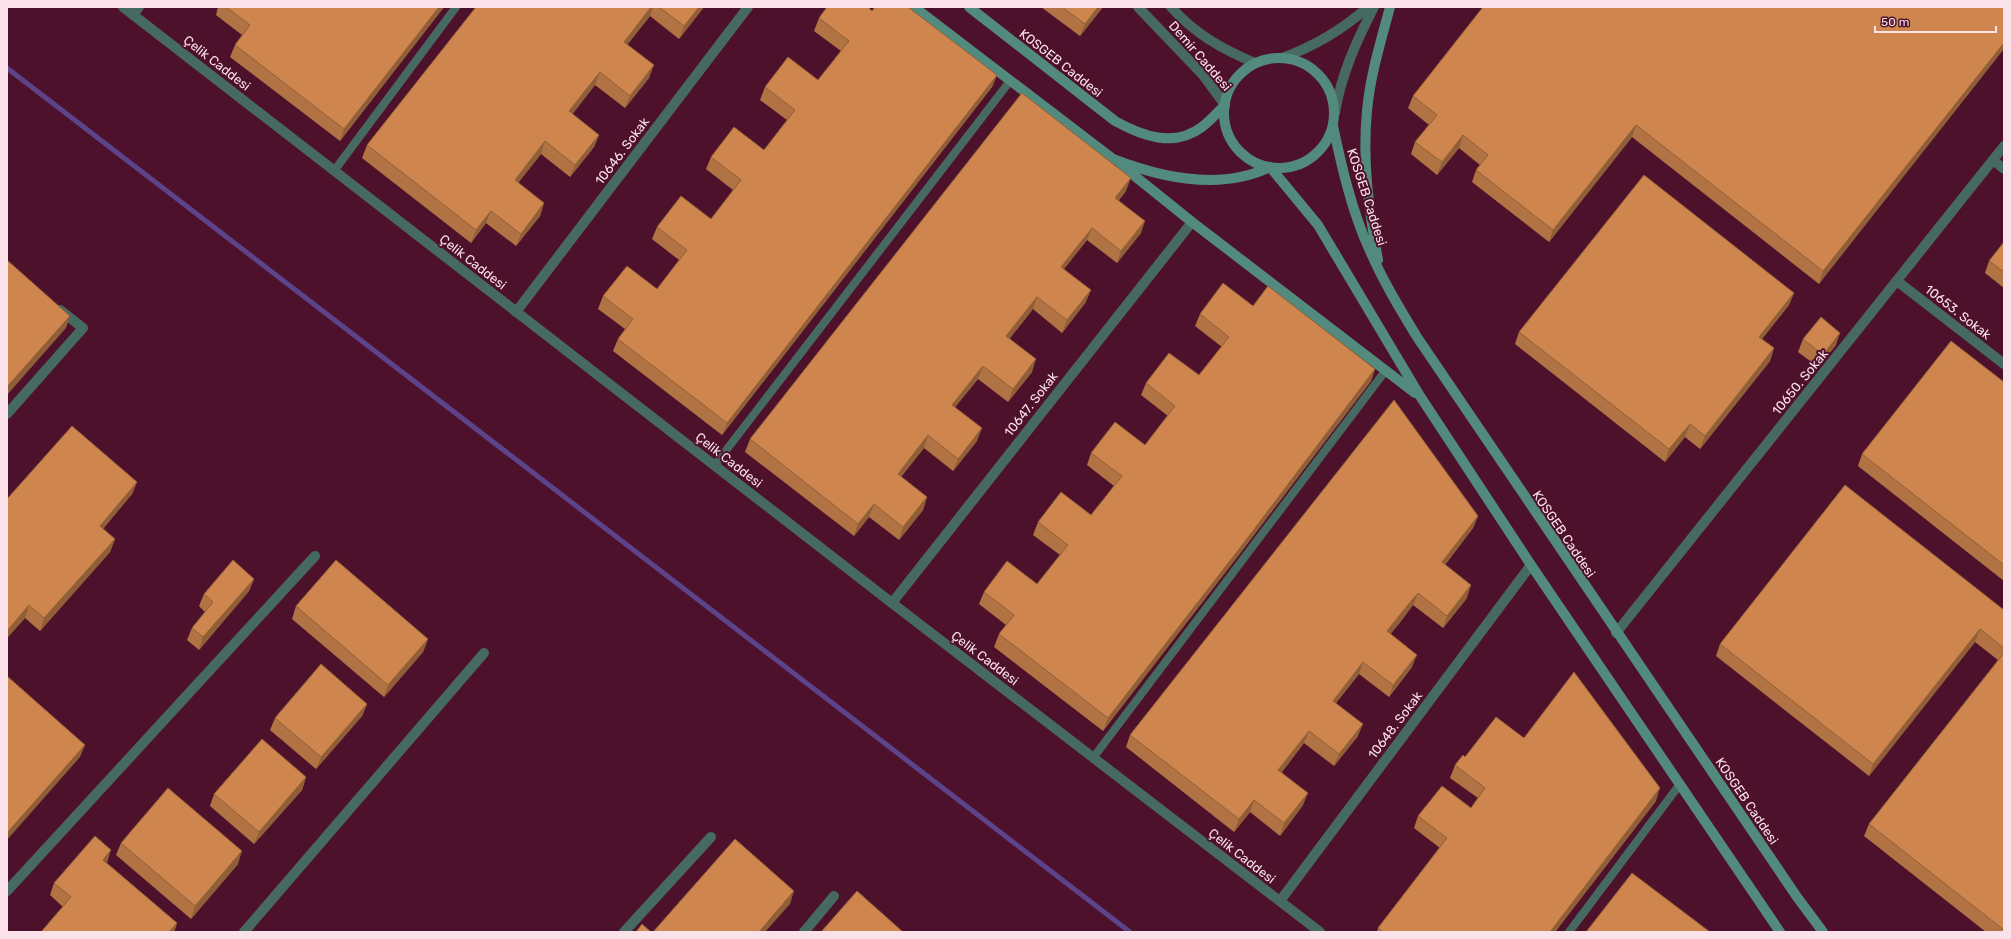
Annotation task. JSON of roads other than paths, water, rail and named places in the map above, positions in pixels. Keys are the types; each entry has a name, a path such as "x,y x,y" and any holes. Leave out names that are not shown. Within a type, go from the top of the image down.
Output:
{"main road":[{"path":"914,7 1420,396"},
{"name":"KOSGEB Caddesi","path":"969,7 1115,121 1133,131 1151,137 1170,139 1186,136 1202,128 1225,106"},
{"path":"1380,272 1369,203 1365,148 1370,92 1390,7"},
{"path":"1282,58 1303,63 1320,75 1331,93 1335,113 1333,126 1324,145 1310,159 1290,167 1270,167 1250,159 1235,145 1228,133 1225,119 1227,95 1238,76 1255,63 1264,60 1282,58"},
{"name":"KOSGEB Caddesi","path":"1333,126 1356,213 1367,246 1416,337 1796,897 1822,932"},
{"path":"1113,159 1152,173 1198,179 1238,178 1255,174 1270,167"},
{"path":"1270,167 1318,225 1420,396 1531,565 1780,932"}],"street":[{"name":"Çelik Caddesi","path":"123,7 136,11 334,171 714,466 1320,932"},
{"name":"10646. Sokak","path":"516,312 748,7"},
{"name":"Demir Caddesi","path":"1138,7 1203,76 1225,106"},
{"name":"Demir Caddesi","path":"1171,7 1191,28 1206,39 1255,63"},
{"path":"1282,58 1328,37 1353,20 1368,7"},
{"path":"1335,113 1338,92 1347,65 1374,7"},
{"name":"10650. Sokak","path":"1616,633 2004,146"},
{"path":"1993,160 2004,169"},
{"name":"10647. Sokak","path":"892,603 1192,222"},
{"name":"10653. Sokak","path":"1896,281 2004,364"},
{"path":"7,414 83,328 54,305"},
{"path":"7,891 315,556"},
{"name":"10648. Sokak","path":"1280,901 1531,565"},
{"path":"244,932 484,653"},
{"path":"624,932 711,837"},
{"path":"804,932 834,896"}],"lane":[{"path":"334,171 456,7"},
{"path":"714,466 1010,81"},
{"path":"1093,758 1386,370"},
{"path":"1569,932 1680,784"}],"waterway":[{"path":"7,68 1130,932"}]}
